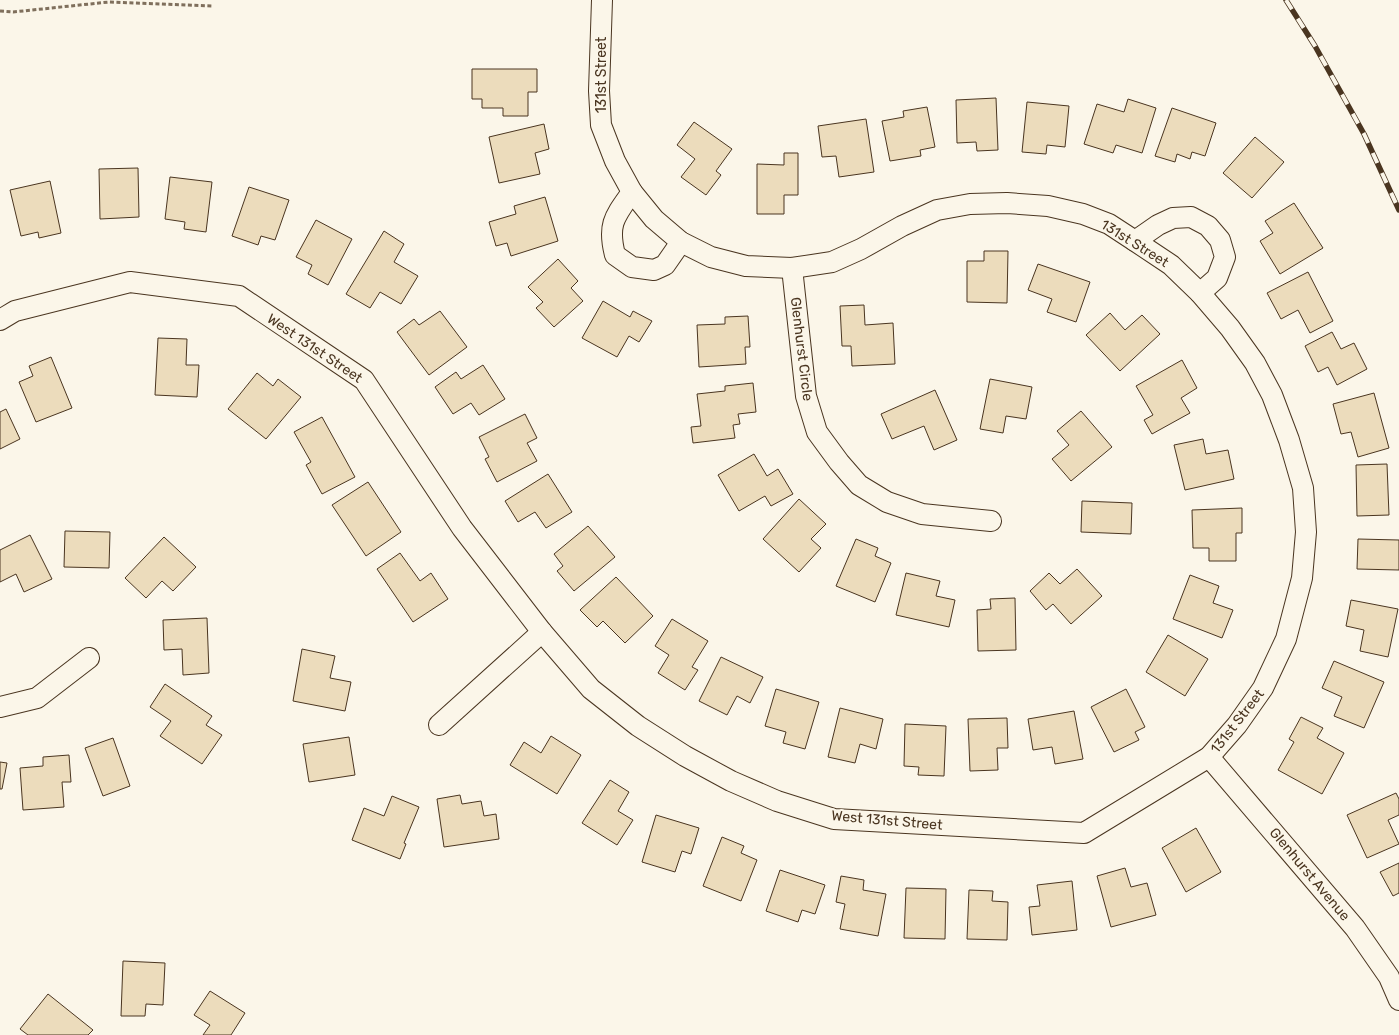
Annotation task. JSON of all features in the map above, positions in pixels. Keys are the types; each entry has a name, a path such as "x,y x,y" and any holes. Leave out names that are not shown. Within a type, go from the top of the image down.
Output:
{"street":[{"name":"131st Street","path":"602,0 599,91 601,125 615,161 632,192 654,219 681,242 711,257 746,266 792,268 832,262 937,210 970,204 1008,203 1048,206 1083,214 1109,224 1171,265 1200,293 1230,328 1255,363 1272,394 1289,440 1303,488 1306,532 1302,578 1286,639 1263,688 1237,726 1209,757"},
{"path":"632,192 616,214 610,236 615,255 632,267 654,270 665,265 681,242"},
{"path":"1135,241 1158,225 1173,218 1191,217 1208,226 1220,240 1225,257 1217,278 1200,293"},
{"name":"Glenhurst Circle","path":"792,268 806,396 818,432 839,462 859,485 887,502 922,514 991,521"},
{"name":"West 131st Street","path":"0,320 15,311 130,282 239,296 364,380 462,528 542,632 592,689 638,726 677,751 739,785 777,801 834,818 1084,833 1209,757"},
{"path":"439,725 542,632"},
{"path":"0,707 37,698 89,658"},
{"name":"Glenhurst Avenue","path":"1209,757 1355,928 1389,977 1399,1000"}],"path":[{"path":"0,12 109,2 212,6"}],"building":[{"path":"472,69 537,69 537,92 528,92 528,116 503,116 503,108 482,108 482,99 472,99"},
{"path":"996,98 998,150 977,151 976,142 957,143 956,100"},
{"path":"1128,99 1156,108 1142,153 1116,145 1113,153 1084,144 1097,104 1124,112"},
{"path":"1027,102 1069,106 1065,147 1047,145 1046,154 1022,152"},
{"path":"927,107 935,147 920,150 921,156 890,161 882,121 904,117 903,111"},
{"path":"1172,108 1216,123 1205,156 1192,152 1190,159 1177,154 1175,162 1155,156"},
{"path":"866,119 874,172 839,177 836,156 822,157 818,126"},
{"path":"694,122 732,149 716,171 721,175 706,195 681,177 695,159 677,145"},
{"path":"544,124 549,149 535,153 540,174 499,183 489,137"},
{"path":"1255,137 1284,162 1252,198 1223,173"},
{"path":"784,153 798,153 798,195 784,195 784,214 757,214 757,164 784,165"},
{"path":"138,168 139,217 100,219 99,169"},
{"path":"170,177 212,182 206,232 184,229 185,222 165,219"},
{"path":"50,181 61,233 39,238 38,232 21,236 10,190"},
{"path":"249,187 289,200 275,240 261,236 258,245 232,236"},
{"path":"545,197 558,241 511,256 507,243 496,246 489,222 516,214 514,206"},
{"path":"1294,203 1323,248 1280,274 1260,241 1273,233 1265,221"},
{"path":"316,220 352,239 328,285 308,274 312,265 296,257"},
{"path":"384,231 404,244 394,262 418,276 401,304 380,292 370,308 346,294"},
{"path":"984,251 1008,251 1007,303 967,302 967,261 984,261"},
{"path":"558,259 578,281 571,288 583,301 554,327 536,308 543,302 528,287"},
{"path":"1038,264 1090,282 1076,322 1047,312 1052,299 1028,290"},
{"path":"1308,272 1333,321 1310,333 1298,310 1281,319 1267,293"},
{"path":"603,301 630,317 633,311 652,321 639,342 629,336 617,357 582,338"},
{"path":"864,305 865,325 893,323 895,364 852,366 851,346 842,346 840,306"},
{"path":"440,311 467,347 429,375 397,332 414,319 419,325"},
{"path":"1110,313 1125,330 1142,315 1160,334 1120,371 1086,335"},
{"path":"748,316 750,347 745,347 746,364 699,367 697,325 725,324 725,317"},
{"path":"1332,332 1341,349 1354,343 1367,369 1337,385 1328,367 1318,372 1305,346"},
{"path":"158,338 187,339 186,365 199,365 197,397 155,395"},
{"path":"51,357 72,408 36,422 19,382 33,376 29,366"},
{"path":"1182,360 1197,388 1181,398 1190,413 1152,434 1144,420 1153,415 1136,386"},
{"path":"483,365 505,399 479,415 471,403 453,414 435,387 456,372 461,379"},
{"path":"257,373 273,386 278,379 301,397 266,439 228,409"},
{"path":"990,379 1032,387 1026,419 1006,416 1003,433 980,429"},
{"path":"753,383 756,412 738,414 740,424 733,425 735,438 693,443 691,427 701,426 697,394 725,391 725,386"},
{"path":"935,390 957,440 934,450 924,426 892,439 881,414"},
{"path":"1374,393 1389,448 1358,457 1351,432 1341,434 1333,404"},
{"path":"6,409 20,439 0,449 0,412"},
{"path":"1081,411 1112,447 1071,481 1052,459 1069,445 1057,431"},
{"path":"525,414 537,438 527,443 537,461 497,482 485,459 489,457 479,437"},
{"path":"322,417 355,477 322,494 306,465 311,462 294,432"},
{"path":"1203,439 1206,454 1228,450 1234,479 1185,490 1174,445"},
{"path":"754,454 767,476 778,469 793,494 771,506 765,496 739,511 718,475"},
{"path":"1387,464 1389,515 1357,516 1356,465"},
{"path":"548,474 572,512 546,528 535,512 518,522 505,501"},
{"path":"368,482 401,532 366,556 332,505"},
{"path":"799,499 826,524 811,539 821,548 799,572 763,539"},
{"path":"1082,501 1132,503 1131,534 1081,532"},
{"path":"1242,508 1242,533 1236,533 1236,561 1209,561 1209,548 1193,548 1192,510"},
{"path":"588,526 615,557 574,591 557,571 563,566 554,554"},
{"path":"65,531 110,532 109,568 64,567"},
{"path":"30,535 52,579 24,592 16,574 0,582 0,550"},
{"path":"164,537 196,567 173,591 162,581 146,598 125,578"},
{"path":"856,539 878,548 875,556 891,563 875,602 836,586"},
{"path":"1358,539 1399,540 1399,570 1357,569"},
{"path":"400,553 420,581 431,573 448,599 413,622 377,569"},
{"path":"1077,569 1102,596 1071,624 1053,604 1046,610 1030,591 1049,573 1060,584"},
{"path":"906,573 940,581 936,596 955,600 949,627 896,615"},
{"path":"1190,575 1219,586 1213,603 1233,610 1222,638 1173,619"},
{"path":"616,577 653,616 625,643 603,621 597,627 580,610"},
{"path":"1015,598 1016,650 978,651 977,610 991,609 990,599"},
{"path":"1351,600 1398,609 1388,657 1360,651 1364,630 1346,626"},
{"path":"207,618 209,673 183,675 182,649 164,650 163,620"},
{"path":"672,619 708,641 692,667 698,670 685,690 658,673 669,655 655,646"},
{"path":"1168,635 1208,659 1185,696 1146,672"},
{"path":"302,649 335,656 330,678 351,682 345,711 293,701"},
{"path":"721,657 763,677 750,703 737,696 727,715 699,701"},
{"path":"1334,661 1384,682 1364,728 1334,716 1342,697 1322,688"},
{"path":"165,684 212,716 206,725 222,735 202,764 160,736 171,721 150,707"},
{"path":"776,689 819,702 805,749 783,743 786,732 765,726"},
{"path":"1126,689 1145,727 1135,732 1139,740 1114,752 1091,707"},
{"path":"840,708 883,719 876,749 860,744 855,763 828,757"},
{"path":"1074,711 1083,759 1055,764 1052,747 1033,750 1028,719"},
{"path":"1301,717 1323,728 1317,738 1344,753 1322,794 1278,770 1294,742 1289,739"},
{"path":"1007,718 1008,748 997,748 998,770 970,771 968,719"},
{"path":"905,724 946,726 944,776 918,775 919,767 904,766"},
{"path":"551,736 581,755 557,794 510,765 524,742 541,753"},
{"path":"349,737 355,775 309,782 303,744"},
{"path":"113,738 130,786 103,796 85,748"},
{"path":"69,755 71,782 62,782 64,807 23,810 20,768 43,766 43,757"},
{"path":"0,762 7,763 2,789 0,789"},
{"path":"610,780 629,792 618,811 633,820 617,845 582,823"},
{"path":"1396,793 1399,799 1399,815 1388,820 1399,844 1367,858 1347,815"},
{"path":"460,795 462,804 481,801 484,816 496,814 499,839 444,847 437,799"},
{"path":"392,796 419,807 404,843 406,844 400,859 352,840 364,808 384,816"},
{"path":"656,815 699,828 691,854 682,851 675,872 642,862"},
{"path":"1196,828 1221,872 1186,892 1162,848"},
{"path":"722,837 744,846 741,853 757,860 741,901 703,886"},
{"path":"1399,863 1399,893 1393,896 1380,872"},
{"path":"1125,868 1131,887 1147,883 1156,915 1111,927 1097,876"},
{"path":"780,870 825,885 815,914 802,910 798,922 766,911"},
{"path":"841,876 864,880 863,890 886,894 878,936 840,929 845,904 836,902"},
{"path":"1072,881 1077,930 1032,935 1029,907 1040,906 1037,885"},
{"path":"906,888 946,889 945,939 904,938"},
{"path":"969,890 993,891 992,901 1008,902 1007,940 967,939"},
{"path":"123,961 165,963 163,1005 146,1004 145,1016 121,1016"},
{"path":"210,991 245,1013 231,1035 203,1035 210,1025 194,1015"},
{"path":"48,994 93,1030 88,1035 28,1035 20,1029"}],"railway":[{"path":"1286,0 1315,46 1364,134 1399,210"}]}
